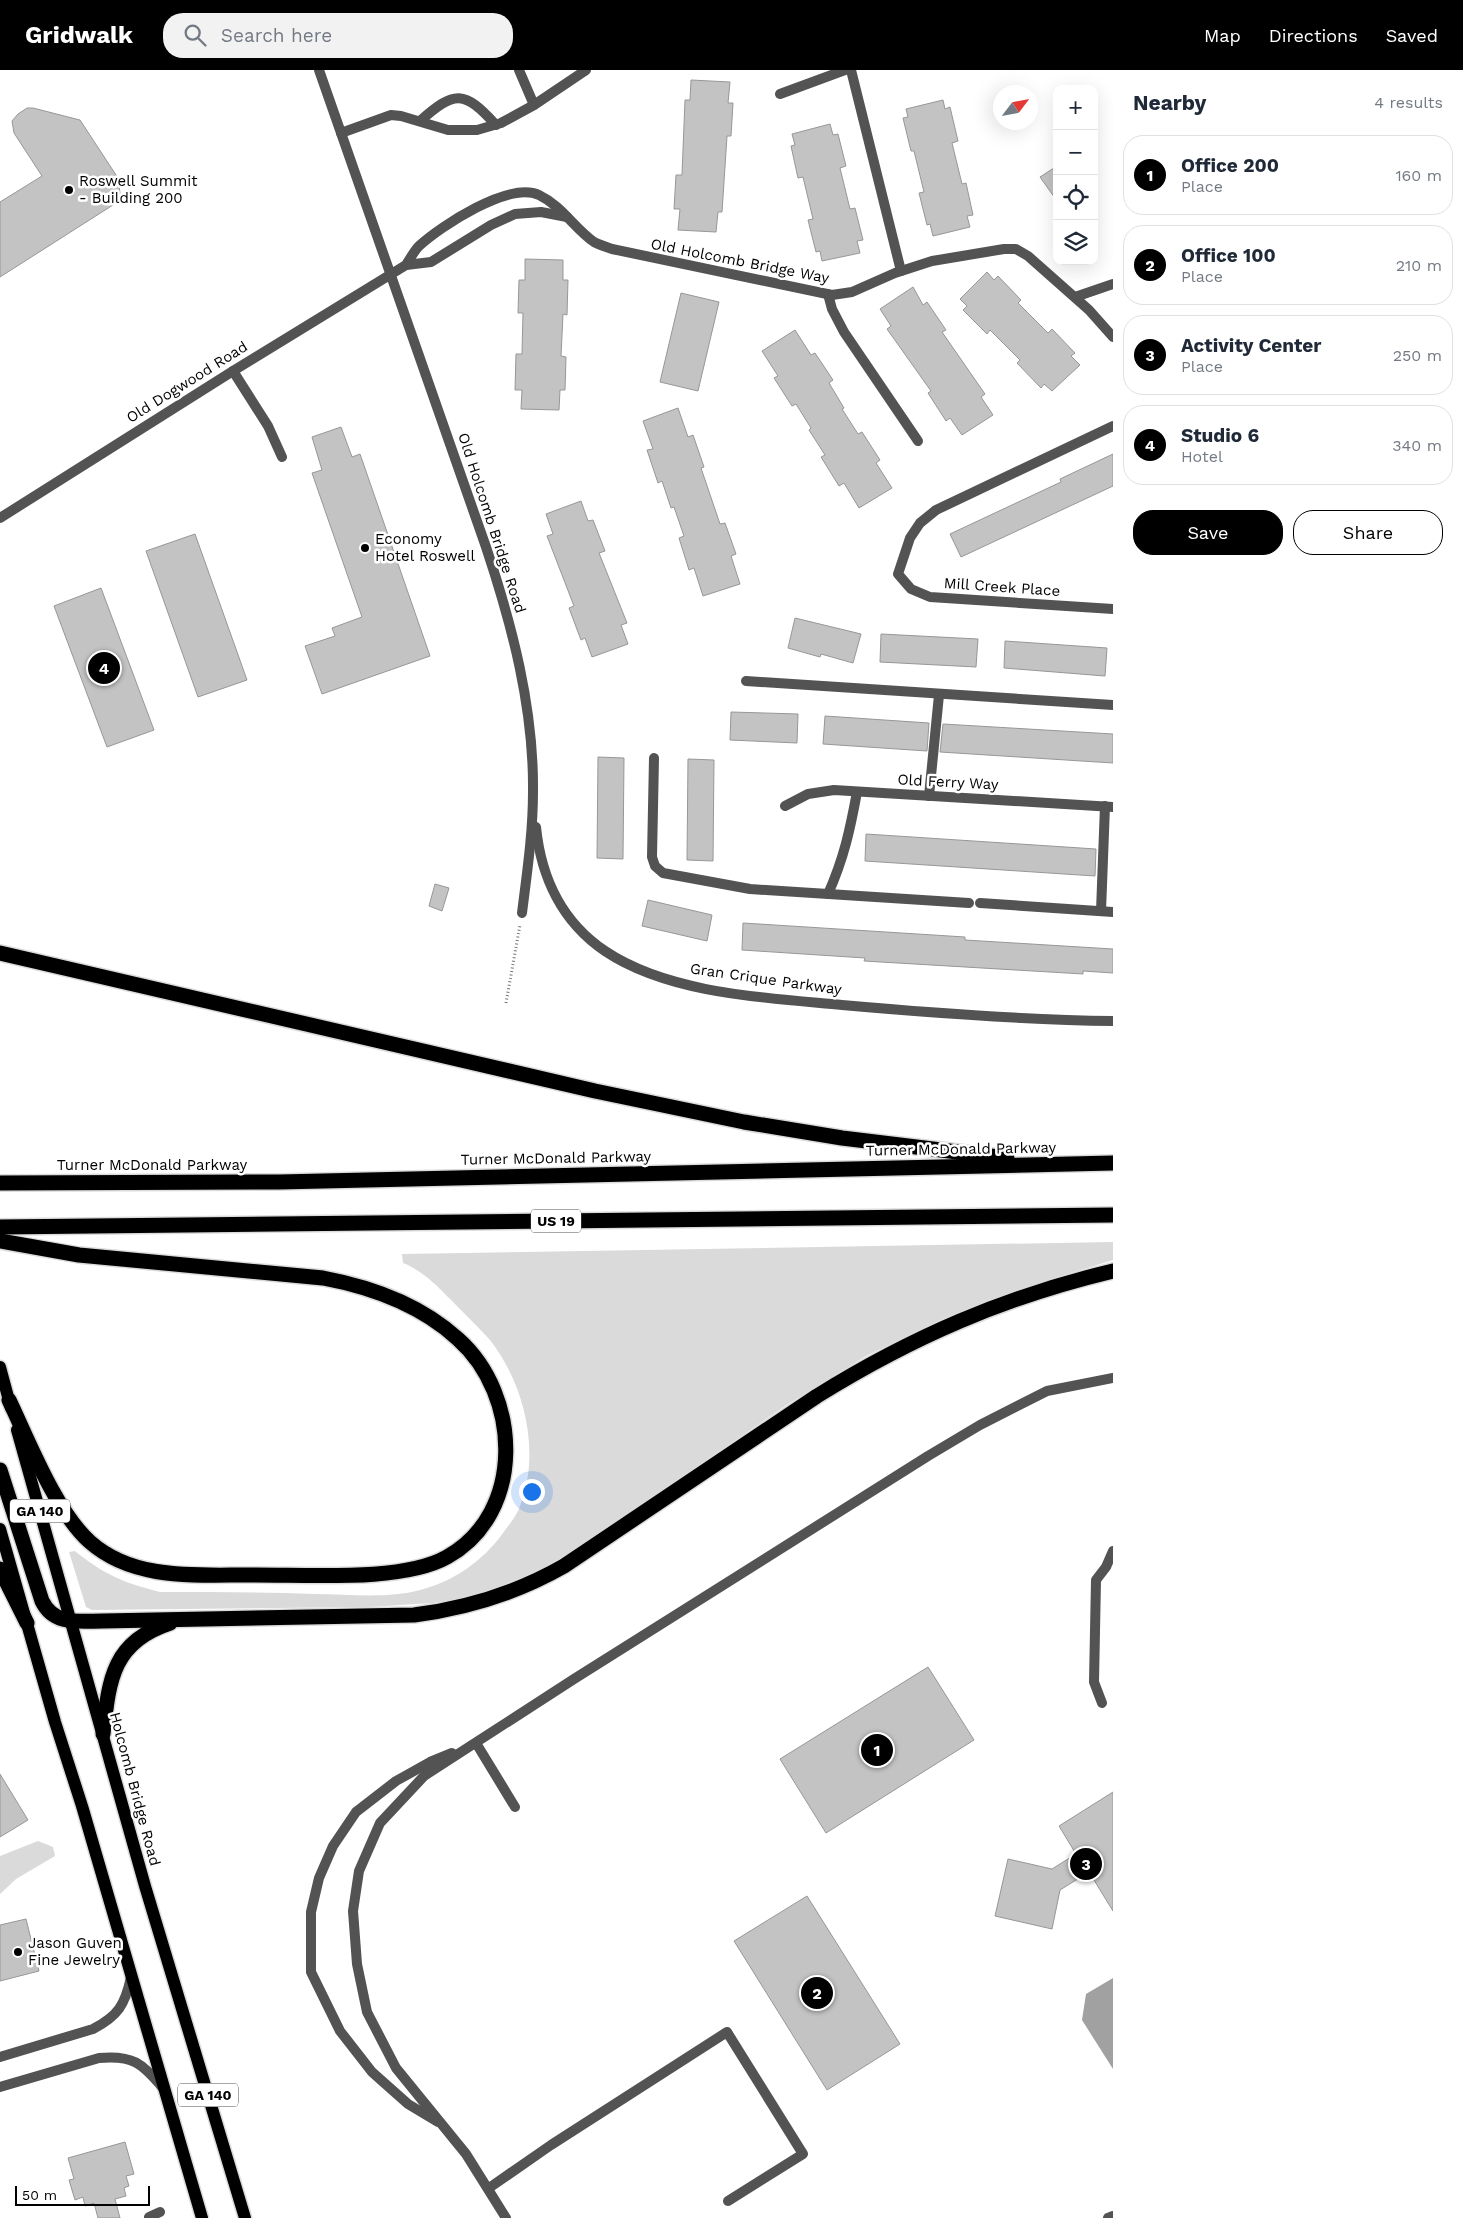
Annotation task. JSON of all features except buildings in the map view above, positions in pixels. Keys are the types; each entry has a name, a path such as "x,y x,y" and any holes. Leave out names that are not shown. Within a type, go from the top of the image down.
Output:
{"highway":[{"path":"0,953 585,1088 744,1122 842,1138 893,1142 1052,1164"},
{"path":"0,960 32,961"},
{"name":"Turner McDonald Parkway","path":"0,1183 280,1182 1113,1163"},
{"name":"US 19","path":"0,1227 1113,1215"},
{"path":"0,1241 80,1255 323,1278 357,1286 392,1298 450,1331 478,1362 492,1388 501,1415 506,1444 505,1472 492,1513 476,1534 447,1557 421,1568 391,1572 332,1575 159,1572 132,1566 112,1557 92,1544 76,1528 60,1504 9,1400"},
{"path":"0,1470 42,1602 52,1616 60,1620 414,1615 444,1611 475,1604 534,1583 593,1548 817,1396 890,1353 946,1326 1001,1304 1038,1291 1113,1271"},
{"path":"0,1568 27,1623"},
{"path":"103,1734 110,1680 116,1664 126,1649 138,1637 154,1628 192,1618"}],"main road":[{"name":"Holcomb Bridge Road","path":"0,1367 170,1971 245,2218"},
{"name":"GA 140","path":"0,1529 202,2218"}],"street":[{"name":"Old Holcomb Bridge Road","path":"319,70 499,586 525,697 531,742 534,791 529,860 522,912"},
{"path":"520,70 534,105"},
{"path":"341,133 391,115 420,121 448,130 477,130 496,125 534,105 586,70"},
{"path":"780,94 845,70"},
{"path":"851,70 900,271"},
{"path":"420,121 445,101 463,98 482,110 496,125"},
{"name":"Old Holcomb Bridge Way","path":"406,265 418,247 482,204 500,196 519,193 536,194 554,203 594,242 617,251 828,294 852,292 900,271 932,261 1004,249 1016,250 1028,256 1075,298 1113,337"},
{"name":"Old Holcomb Bridge Way","path":"391,274 406,265 431,262 491,225 515,214 541,212 568,217"},
{"name":"Old Dogwood Road","path":"0,518 391,274"},
{"path":"1075,298 1113,284"},
{"path":"828,294 832,309 844,332 918,441"},
{"path":"233,371 268,426 282,457"},
{"name":"Mill Creek Place","path":"1113,426 936,510 920,523 910,538 898,574 911,589 930,597 1113,609"},
{"path":"746,681 1113,705"},
{"path":"929,796 940,695"},
{"path":"654,758 652,857 658,870 668,875 740,888 969,903"},
{"name":"Gran Crique Parkway","path":"534,791 538,844 545,873 557,900 572,921 592,941 615,957 641,970 702,987 790,1000 961,1015 1113,1020"},
{"name":"Old Ferry Way","path":"785,806 808,794 820,791 1109,806"},
{"path":"828,894 841,864 848,841 857,792"},
{"path":"1101,911 1109,806"},
{"path":"980,903 1113,912"},
{"path":"506,2218 489,2188 444,2126 396,2068 367,2012 357,1964 353,1912 359,1871 380,1823 424,1776 582,1673 980,1426 1047,1392 1113,1378"},
{"path":"1102,1703 1094,1682 1096,1580 1106,1567 1113,1551"},
{"path":"476,1743 515,1807"},
{"path":"444,2126 408,2104 372,2072 340,2031 311,1972 311,1912 319,1878 333,1846 356,1812 396,1781 430,1762 476,1743"},
{"path":"0,2057 93,2029 106,2022 116,2014 124,2002 131,1977"},
{"path":"489,2188 551,2144 727,2032 803,2154 728,2201"},
{"path":"0,2086 99,2058 115,2056 131,2059 146,2067 164,2089"},
{"path":"149,2217 160,2212"},
{"path":"1108,2218 1113,2216"}],"path":[{"path":"506,1003 522,912"}],"shaded area":[{"path":"1113,1242 1113,1260 1023,1288 942,1319 866,1356 785,1406 547,1569 519,1580 476,1594 433,1603 369,1607 92,1610 86,1607 69,1552 75,1551 95,1566 115,1577 160,1592 381,1595 407,1593 444,1582 467,1569 487,1552 518,1511 525,1490 529,1468 529,1445 521,1400 503,1358 490,1340 431,1281 411,1266 403,1263 402,1254"},
{"path":"38,1841 53,1847 55,1856 16,1879 0,1894 0,1856"},
{"path":"1113,1978 1113,2069 1082,2020 1086,1994"}],"place":[{"name":"Roswell Summit - Building 200","path":"69,190"},
{"name":"Economy Hotel Roswell","path":"365,548"},
{"name":"Studio 6","path":"104,668"},
{"name":"Office 200","path":"877,1750"},
{"name":"Activity Center","path":"1086,1864"},
{"name":"Jason Guven Fine Jewelry","path":"18,1952"},
{"name":"Office 100","path":"817,1993"}]}
